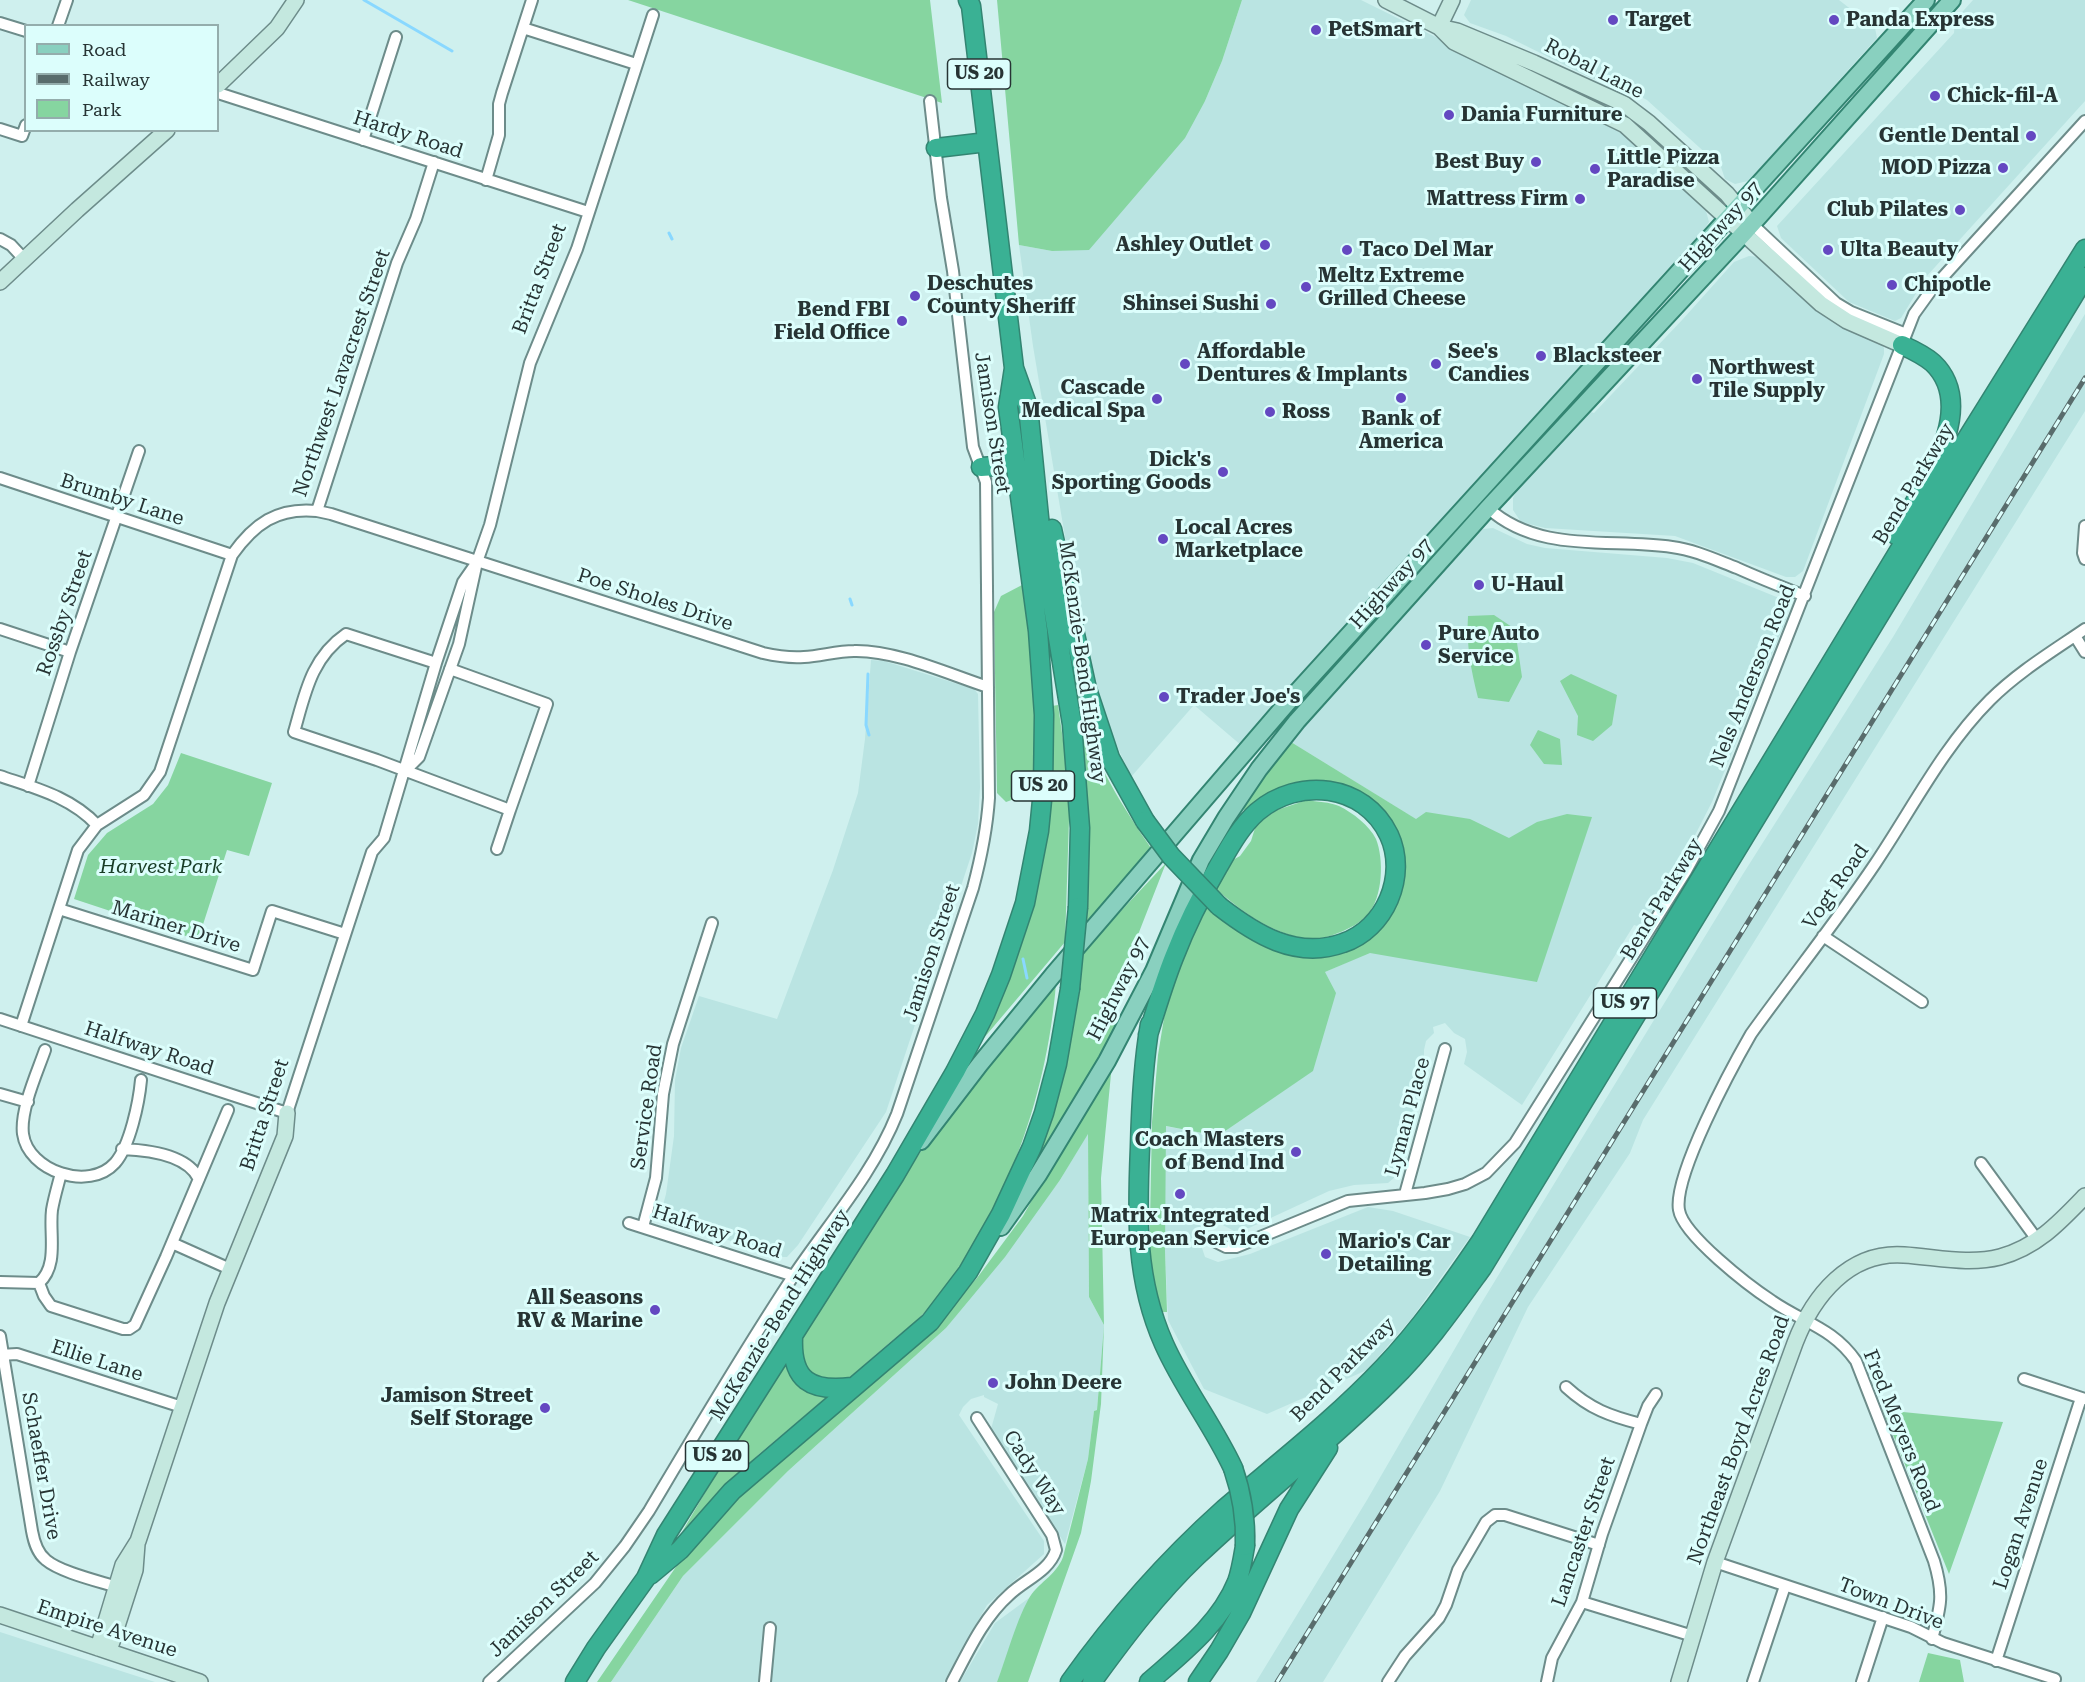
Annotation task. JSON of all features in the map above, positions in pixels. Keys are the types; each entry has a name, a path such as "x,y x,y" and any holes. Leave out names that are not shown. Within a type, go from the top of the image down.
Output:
{"highway":[{"name":"McKenzie-Bend Highway","path":"646,1578 680,1550 732,1491 930,1322 968,1272 1001,1214 1032,1146 1044,1113 1056,1064 1070,989 1078,907 1080,828 1074,746 1040,527 1028,407 1014,368 971,2"},
{"path":"936,148 987,142"},
{"name":"Bend Parkway","path":"1070,1682 1133,1600 1224,1510 1327,1421 1384,1367 1442,1297 1487,1231 1968,437 2085,249"},
{"name":"Bend Parkway","path":"1092,1682 1134,1624 1196,1557 1338,1432 1392,1381 1437,1330 1482,1268 2085,277"},
{"path":"1838,653 1860,600 1938,456 1949,430 1952,406 1947,383 1931,361 1904,339"},
{"name":"McKenzie-Bend Highway","path":"646,1578 666,1535 895,1175 968,1049 1001,975 1025,903 1039,831 1044,754 1042,671 1008,407 1014,368"},
{"path":"1028,407 1070,620 1086,688 1110,758 1145,821 1186,873 1219,906 1242,924 1279,943 1298,948 1316,949 1331,948 1348,942 1375,923 1389,900 1394,883 1395,864 1389,836 1369,809 1343,794 1325,790 1309,789 1280,796 1256,813 1234,838 1198,903 1174,957 1148,1035"},
{"path":"981,467 1014,461"},
{"path":"1149,1682 1195,1641 1224,1606 1237,1582 1245,1546 1246,1525 1233,1468 1183,1381 1151,1311 1140,1258 1138,1193 1141,1104 1148,1035 1159,976 1174,925"},
{"path":"793,1337 795,1365 804,1378 819,1388 831,1390 852,1388"},
{"path":"1198,1682 1241,1613 1289,1509 1338,1432"},
{"name":"US 20","path":"575,1682 596,1647 646,1578"}],"main road":[{"name":"Highway 97","path":"895,1175 980,1064 1053,975 1288,702 1926,0"},
{"name":"Highway 97","path":"968,1272 1038,1175 1107,1061 1154,971 1186,892 1209,846 1259,769 1297,722 1488,508 1748,229 1952,0"},
{"path":"1385,623 1419,573 1476,510 1478,504 1476,496"}],"street":[{"path":"59,24 67,0"},
{"path":"219,84 277,28 296,0"},
{"path":"486,180 499,135 502,93 532,0"},
{"name":"Robal Lane","path":"1386,0 1439,27 1457,31 1527,59 1624,104 1649,123 1727,194 1733,213 1829,310 1847,321 1904,339"},
{"path":"1439,27 1452,0"},
{"name":"Britta Street","path":"405,770 419,757 459,644 477,562 490,525 513,424 530,363 576,251 652,15"},
{"path":"0,22 24,30"},
{"path":"523,28 636,64"},
{"path":"363,140 396,37"},
{"name":"Hardy Road","path":"219,93 588,212"},
{"name":"Jamison Street","path":"489,1682 596,1584 625,1546 794,1276 869,1168 889,1135 973,888 983,852 987,825 986,482 974,447 930,101"},
{"name":"Nels Anderson Road","path":"1216,1242 1226,1247 1236,1247 1348,1201 1448,1189 1465,1184 1486,1173 1515,1143 1686,871 1719,811 1914,314 1932,289 2085,121"},
{"path":"0,129 22,136 24,130"},
{"path":"0,282 165,132"},
{"name":"Northwest Lavacrest Street","path":"21,1026 78,850 97,825 144,795 160,772 232,555 250,532 273,516 301,509 317,511 397,263 416,219 434,162"},
{"path":"0,239 11,245 24,259"},
{"name":"Rossby Street","path":"28,786 70,652 138,451"},
{"name":"Brumby Lane","path":"0,478 232,555"},
{"path":"1488,508 1512,526 1535,535 1573,541 1682,549 1702,554 1805,596"},
{"name":"Poe Sholes Drive","path":"317,511 763,653 783,657 855,651 878,653 895,656 988,687"},
{"path":"2085,526 2083,553 2085,559"},
{"name":"Britta Street","path":"103,1650 135,1570 138,1541 230,1269 285,1136 287,1113 372,852 384,838 436,663 463,582 477,562"},
{"path":"0,629 70,652"},
{"name":"Vogt Road","path":"1678,1209 1678,1193 1693,1150 1751,1034 1867,876 1939,765 1964,730 1990,700 2011,682 2085,629"},
{"path":"436,663 346,634 323,653 312,673 294,732 405,770 510,810"},
{"path":"2075,636 2085,652"},
{"path":"450,669 547,704 497,849"},
{"path":"0,776 72,803 97,825"},
{"name":"Mariner Drive","path":"59,909 253,970 272,911 345,934"},
{"name":"Service Road","path":"643,1227 656,1178 663,1094 673,1044 712,923"},
{"path":"1823,936 1922,1002"},
{"name":"Halfway Road","path":"0,1019 287,1113"},
{"path":"45,1050 28,1102 23,1122 23,1135 27,1148 48,1168 61,1173 82,1176 99,1173 116,1162 128,1137 141,1080"},
{"name":"Lyman Place","path":"1405,1194 1445,1050"},
{"path":"0,1094 28,1102"},
{"path":"39,1283 51,1306 129,1329 139,1319 228,1110"},
{"path":"122,1149 141,1150 168,1156 196,1172 199,1179"},
{"path":"1981,1163 2038,1241"},
{"path":"39,1283 48,1272 51,1261 52,1212 61,1173"},
{"name":"Northeast Boyd Acres Road","path":"1679,1682 1715,1562 1803,1320 1820,1296 1834,1280 1852,1267 1872,1257 1894,1254 1979,1261 2017,1251 2038,1241 2085,1196"},
{"name":"Fred Meyers Road","path":"1678,1209 1690,1231 1725,1264 1771,1301 1803,1320 1826,1330 1846,1346 1856,1361 1940,1580 1942,1594 1940,1611 1932,1639"},
{"name":"Halfway Road","path":"629,1223 794,1276"},
{"path":"172,1243 230,1269"},
{"path":"0,1282 39,1283"},
{"name":"Schaeffer Drive","path":"0,1336 1,1355 37,1551 45,1560 57,1567 117,1587"},
{"name":"Ellie Lane","path":"1,1355 18,1354 182,1407"},
{"path":"2024,1379 2083,1398"},
{"path":"1566,1387 1582,1402 1599,1411 1641,1424"},
{"name":"Lancaster Street","path":"1547,1682 1552,1658 1582,1602 1641,1424 1656,1394"},
{"name":"Logan Avenue","path":"1996,1661 2083,1398"},
{"name":"Cady Way","path":"952,1682 985,1623 1009,1595 1035,1576 1049,1562 1056,1550 1052,1535 977,1418"},
{"path":"1388,1682 1405,1656 1439,1618 1458,1570 1486,1522 1495,1515 1505,1515 1599,1545"},
{"name":"Britta Street","path":"103,1650 123,1565 138,1541"},
{"name":"Town Drive","path":"1715,1562 1883,1617 1911,1627 1932,1639 2055,1679"},
{"path":"1753,1682 1785,1586"},
{"path":"1582,1602 1693,1636"},
{"name":"Empire Avenue","path":"0,1615 200,1682"},
{"path":"1862,1682 1883,1617"},
{"path":"765,1682 770,1628"}],"shaded area":[{"path":"1242,0 1361,0 1597,117 1619,131 1706,211 1709,222 1698,239 1663,274 1242,746 1194,705 1131,777 1090,686 1033,346 1019,245 1052,251 1205,101 1222,61"},
{"path":"1471,0 1839,0 1875,28 1877,38 1755,174 1748,181 1735,184 1725,179 1721,167 1647,100 1622,87 1591,78 1506,36 1470,23 1464,15"},
{"path":"1973,0 2085,0 2085,101 1926,277 1901,318 1895,321 1849,302 1781,238 1777,226 1954,33 1955,20"},
{"path":"1749,256 1759,257 1825,317 1880,342 1884,348 1884,354 1803,571 1795,577 1786,577 1675,536 1545,528 1521,522 1513,510 1513,498 1517,490 1591,412 1594,413 1734,262"},
{"path":"2085,314 2085,411 1643,1120 1630,1153 1528,1307 1440,1491 1323,1682 1256,1682 1367,1500 1479,1307 1743,874 1893,637"},
{"path":"1493,528 1527,544 1545,548 1667,558 1693,563 1779,598 1787,605 1787,617 1712,802 1692,841 1656,901 1644,928 1634,925 1522,1105 1464,1064 1467,1052 1465,1039 1454,1033 1445,1023 1433,1027 1434,1033 1426,1041 1424,1050 1424,1057 1428,1065 1423,1080 1418,1079 1415,1091 1420,1093 1396,1176 1388,1183 1354,1185 1329,1191 1249,1228 1234,1231 1217,1222 1204,1233 1200,1242 1205,1257 1218,1262 1250,1254 1368,1207 1393,1211 1470,1237 1412,1318 1367,1370 1267,1414 1204,1389 1168,1320 1165,1250 1165,1126 1218,1136 1312,1071 1325,972 1370,952 1425,825 1291,742 1483,529"},
{"path":"871,660 884,661 974,689 978,694 980,787 978,824 972,853 886,1112 798,1245 787,1257 781,1257 662,1217 674,1136 675,1080 681,1048 699,996 777,1019 833,870 858,793"},
{"path":"1088,1133 1089,1297 1104,1325 1097,1410 1094,1411 1088,1459 1065,1544 991,1429 998,1404 984,1395 971,1399 959,1415 1044,1541 1044,1554 987,1605 944,1682 770,1682 775,1627 765,1624 759,1682 611,1682 683,1576 788,1471 946,1328 1060,1180"},
{"path":"1029,1598 997,1682 960,1682 995,1623"},
{"path":"0,1632 155,1682 0,1682"}],"green space":[{"path":"628,0 930,0 942,103"},
{"path":"997,0 1242,0 1222,61 1205,101 1185,138 1089,250 1052,251 1019,245"},
{"path":"1022,585 1034,686 1035,762 1033,787 1020,797 1006,802 997,793 994,612 1001,596"},
{"path":"1494,615 1515,629 1522,677 1509,702 1478,698 1471,667 1468,647 1468,616"},
{"path":"1072,665 1083,716 1099,762 1133,822 1151,848 1084,926 1089,878 1081,813"},
{"path":"1571,674 1617,695 1612,725 1593,741 1577,735 1578,716 1560,681"},
{"path":"1058,705 1070,789 1065,942 978,1045 1021,930 1052,706"},
{"path":"1538,730 1560,739 1562,765 1544,764 1530,745"},
{"path":"1291,742 1416,819 1426,812 1470,819 1509,838 1537,822 1567,814 1592,817 1537,982 1370,953 1325,972 1336,993 1313,1071 1218,1136 1166,1126 1167,1312 1157,1312 1149,1274 1152,1122 1158,1055 1165,1012 1205,903 1232,927 1265,946 1293,953 1373,934 1395,877 1398,842 1393,825 1382,810 1363,796 1348,789 1325,782 1301,782 1292,784 1244,810 1245,802"},
{"name":"Harvest Park","path":"181,753 272,783 249,856 227,850 198,940 74,899 88,855 107,833 153,804 168,785"},
{"path":"1307,800 1339,806 1360,820 1376,839 1381,867 1377,898 1368,914 1346,930 1316,939 1290,935 1266,925 1235,905 1215,888 1231,861 1240,856 1251,841 1256,825 1277,810"},
{"path":"1166,863 1127,963 1119,991 1101,1178 1104,1325 1089,1297 1088,1134 1060,1180 1005,1257 946,1328 788,1471 683,1576 611,1682 597,1682 693,1542 750,1487 936,1322 977,1278 1023,1216 1045,1177 1011,1216 1030,1165 1074,961"},
{"path":"1056,983 1043,1071 1031,1115 998,1200 976,1241 952,1278 921,1316 848,1379 837,1383 807,1375 798,1342 925,1145"},
{"path":"1104,1325 1101,1404 1091,1481 1081,1533 1028,1682 997,1682 1023,1609 1032,1594 1056,1569 1063,1557 1088,1459 1094,1411 1097,1410"},
{"path":"784,1358 791,1373 800,1383 828,1396 758,1455 682,1532"},
{"path":"1883,1410 2003,1422 1949,1574"},
{"path":"1928,1653 1960,1660 1964,1682 1919,1682"}],"waterway":[{"path":"364,0 452,51"},
{"path":"669,233 672,239"},
{"path":"850,599 852,605"},
{"path":"868,674 866,725 869,735"},
{"path":"1023,959 1027,978"}],"railway":[{"path":"1277,1682 2085,378"}],"place":[{"name":"Target","path":"1613,20"},
{"name":"Panda Express","path":"1834,20"},
{"name":"PetSmart","path":"1316,30"},
{"name":"Chick-fil-A","path":"1935,96"},
{"name":"Dania Furniture","path":"1449,115"},
{"name":"Gentle Dental","path":"2031,136"},
{"name":"Best Buy","path":"1536,162"},
{"name":"MOD Pizza","path":"2003,168"},
{"name":"Little Pizza Paradise","path":"1595,169"},
{"name":"Mattress Firm","path":"1580,199"},
{"name":"Club Pilates","path":"1960,210"},
{"name":"Ashley Outlet","path":"1265,245"},
{"name":"Taco Del Mar","path":"1347,250"},
{"name":"Ulta Beauty","path":"1828,250"},
{"name":"Chipotle","path":"1892,285"},
{"name":"Meltz Extreme Grilled Cheese","path":"1306,287"},
{"name":"Deschutes County Sheriff","path":"915,296"},
{"name":"Shinsei Sushi","path":"1271,304"},
{"name":"Bend FBI Field Office","path":"902,321"},
{"name":"Blacksteer","path":"1541,356"},
{"name":"Affordable Dentures & Implants","path":"1185,364"},
{"name":"See's Candies","path":"1436,364"},
{"name":"Northwest Tile Supply","path":"1697,379"},
{"name":"Bank of America","path":"1401,398"},
{"name":"Cascade Medical Spa","path":"1157,399"},
{"name":"Ross","path":"1270,412"},
{"name":"Dick's Sporting Goods","path":"1223,472"},
{"name":"Local Acres Marketplace","path":"1163,539"},
{"name":"U-Haul","path":"1479,585"},
{"name":"Pure Auto Service","path":"1426,645"},
{"name":"Trader Joe's","path":"1164,697"},
{"name":"Coach Masters of Bend Ind","path":"1296,1152"},
{"name":"Matrix Integrated European Service","path":"1180,1194"},
{"name":"Mario's Car Detailing","path":"1326,1254"},
{"name":"All Seasons RV & Marine","path":"655,1310"},
{"name":"John Deere","path":"993,1383"},
{"name":"Jamison Street Self Storage","path":"545,1408"}]}
